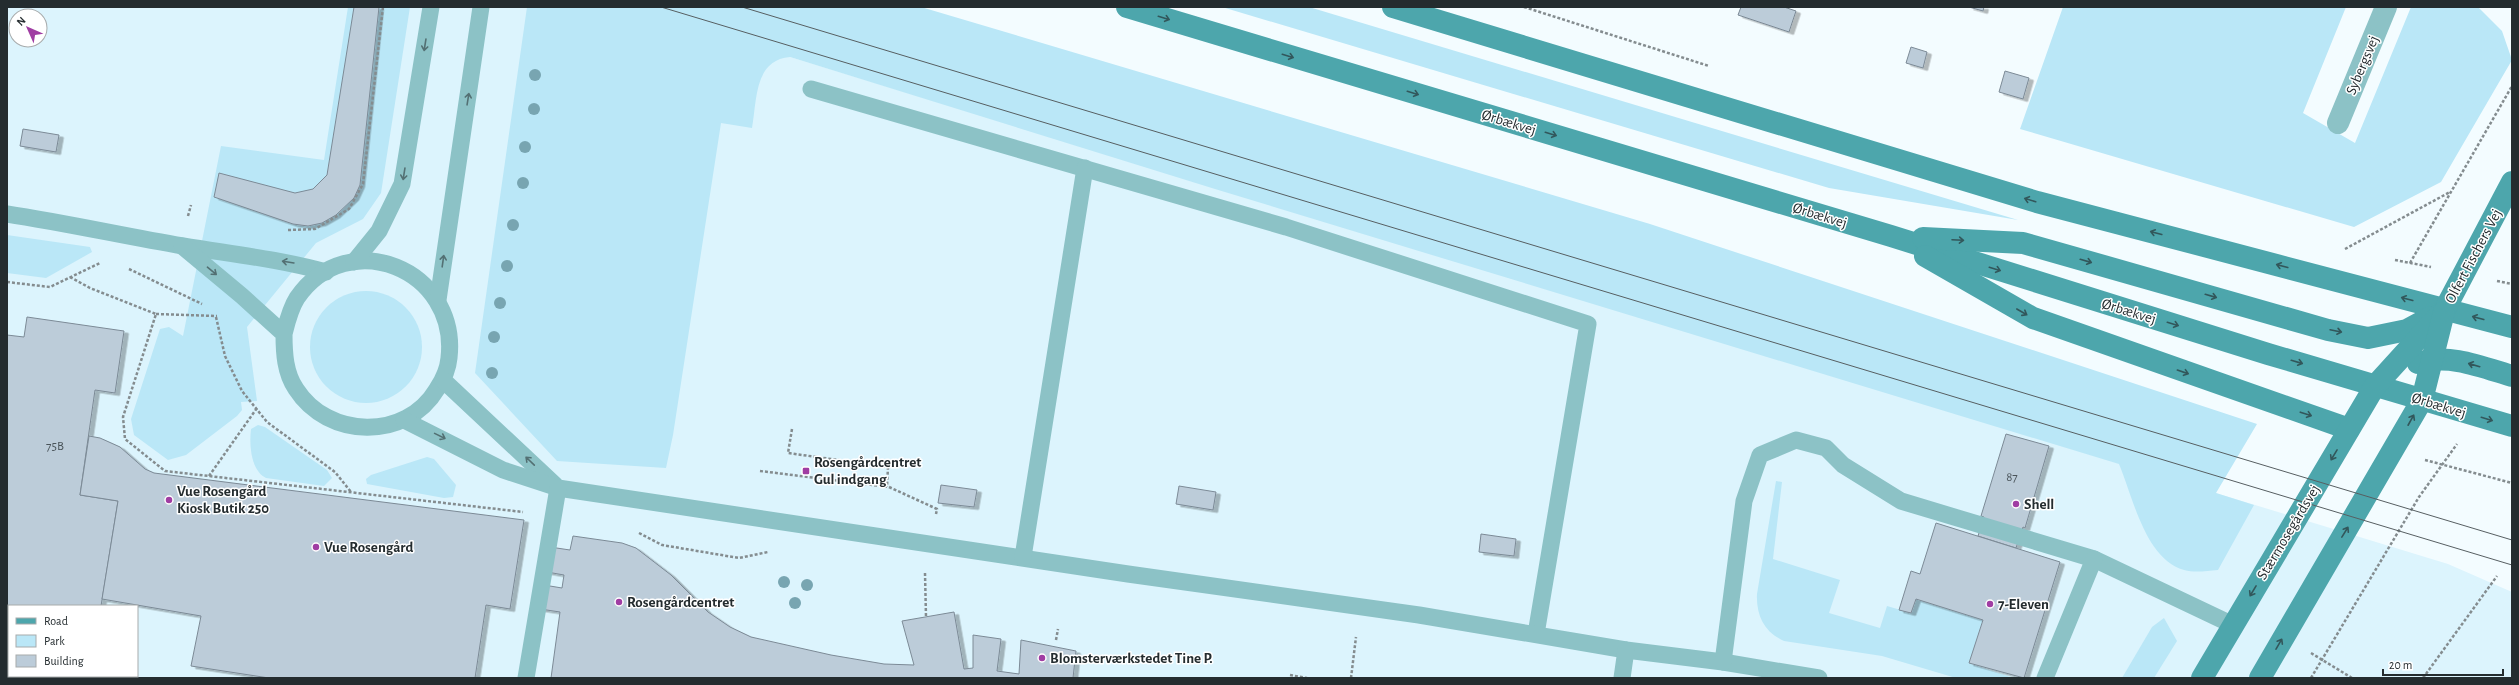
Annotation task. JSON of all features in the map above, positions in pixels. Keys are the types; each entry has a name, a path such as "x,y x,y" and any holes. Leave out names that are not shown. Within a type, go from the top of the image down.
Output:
{"main road":[{"name":"Ørbækvej","path":"1126,7 1891,236 2375,386 2512,426"},
{"path":"1393,7 2037,202 2512,327"},
{"name":"Olfert Fischers Vej","path":"2445,309 2512,182"},
{"path":"1891,236 2023,243 2328,330 2368,338 2407,330 2445,309"},
{"path":"1891,236 2033,318 2349,429"},
{"path":"2260,678 2422,400 2445,309"},
{"path":"2375,386 2445,309"},
{"path":"2375,386 2402,368 2432,358 2458,360 2512,376"},
{"name":"Stærmosegårdsvej","path":"2202,678 2375,386"}],"street":[{"name":"Sybergsvej","path":"2338,123 2386,7"}],"lane":[{"path":"354,262 379,231 402,184 431,7"},
{"path":"438,300 482,7"},
{"path":"811,89 1286,227 1588,324 1542,588 1536,634"},
{"path":"1023,557 1085,168"},
{"path":"7,214 182,246 293,263 326,272"},
{"path":"182,246 242,296 284,334"},
{"path":"374,261 393,265 410,273 425,284 438,300 447,319 450,339 449,360 443,380 433,396 420,410 404,420 384,427 364,428 343,425 324,416 307,404 295,389 288,372 284,353 284,334 288,315 297,298 310,283 326,272 354,262 374,261"},
{"path":"443,380 558,488"},
{"path":"404,420 503,470 558,488 1360,607 1536,634 1626,650 1723,662 1819,678"},
{"path":"1723,662 1744,501 1760,455 1796,440 1826,448 1843,465 1901,501 2094,559 2233,625"},
{"path":"526,678 558,488"},
{"path":"2045,678 2094,559"},
{"path":"1622,678 1626,650"}],"path":[{"path":"284,230 315,229 349,209 363,184 383,7"},
{"path":"1524,7 1712,67"},
{"path":"2392,295 2512,86"},
{"path":"2348,252 2341,250 2450,192"},
{"path":"109,259 112,232"},
{"path":"7,282 50,287 109,259"},
{"path":"109,259 208,307"},
{"path":"2390,259 2512,284"},
{"path":"70,277 90,288 156,314 216,317 222,314 215,311"},
{"path":"156,314 123,417 125,439 165,471 526,513"},
{"path":"216,317 225,356 242,391 267,422 335,472 352,493"},
{"path":"209,476 257,408"},
{"path":"792,429 788,453 888,467 887,487"},
{"path":"2311,678 2419,497 2441,464"},
{"path":"760,471 887,487 937,509"},
{"path":"926,570 926,617"},
{"path":"2423,678 2497,576"},
{"path":"1352,678 1360,607"},
{"path":"1056,640 1058,629"},
{"path":"2284,637 2352,678"},
{"path":"1290,675 1307,678"}],"shaded area":[{"path":"7,7 614,7 790,57 2448,564 2512,592 2512,678 7,678"}],"green space":[{"path":"348,7 410,7 381,193 363,219 316,243 247,327 257,401 241,402 242,410 237,416 186,455 168,460 134,435 131,419 160,329 169,327 183,336 221,146 324,160"},
{"path":"527,7 921,7 1650,224 2257,424 2216,493 2254,505 2218,570 2196,572 2184,570 2171,564 2159,553 2150,540 2135,509 2119,464 1215,189 790,57 778,60 770,65 763,73 759,83 752,128 721,123 673,435 666,468 557,461 475,373"},
{"path":"1222,7 1309,7 2018,220 1829,188"},
{"path":"2063,7 2346,7 2303,113 2355,143 2411,7 2478,7 2502,31 2512,60 2441,182 2354,227 2020,129"},
{"path":"7,235 90,247 92,252 46,278 7,273"},
{"path":"366,291 388,295 406,307 418,325 422,347 418,369 406,387 388,399 366,403 344,399 326,387 314,369 310,347 314,325 326,307 344,295"},
{"path":"258,425 265,427 327,470 332,478 324,486 266,478 261,475 254,464 250,442 251,429"},
{"path":"427,457 434,459 456,485 453,497 444,498 367,484 366,479 371,475"},
{"path":"1776,481 1782,482 1773,559 1840,580 1829,613 1880,628 1887,606 1911,613 1916,599 1983,620 1969,663 2013,678 1956,678 1882,656 1784,641 1771,633 1766,628 1760,616 1757,594"},
{"path":"2164,618 2177,641 2154,678 2122,678 2152,627"}],"building":[{"path":"354,7 379,7 360,185 354,198 336,215 322,223 308,226 293,224 214,197 219,173 295,193 313,189 327,175"},
{"path":"1741,7 1784,7 1796,11 1789,32 1738,15"},
{"path":"1969,7 1984,7 1983,11"},
{"path":"1911,47 1927,52 1923,68 1906,63"},
{"path":"2005,71 2029,78 2023,99 1999,92"},
{"path":"23,129 59,135 56,152 20,146"},
{"path":"27,317 124,331 115,393 95,390 80,495 118,501 101,605 8,605 8,677 92,678 7,678 7,335 24,337"},
{"path":"2006,434 2049,446 2025,528 2023,527 2016,548 1978,536 1984,517 1981,516"},
{"name":"Vue Rosengård","path":"89,436 100,438 120,447 145,469 154,473 524,520 510,609 486,605 475,678 269,678 191,666 201,616 102,599 118,501 80,495"},
{"path":"941,485 977,490 974,507 938,503"},
{"path":"1179,486 1216,492 1213,510 1176,504"},
{"name":"7-Eleven","path":"1936,523 2060,562 2024,678 1969,663 1983,620 1916,599 1911,613 1899,610 1911,571 1920,574"},
{"path":"1481,534 1516,539 1514,556 1479,552"},
{"name":"Rosengårdcentret","path":"573,536 622,543 636,548 671,575 708,612 730,627 751,637 831,655 884,664 914,665 902,621 954,612 964,669 973,668 973,635 1001,639 997,671 1019,674 1021,640 1076,651 1073,678 551,678 560,612 540,609 544,585 562,588 564,575 547,572 550,547 570,550"}],"tram line":[{"path":"661,7 2512,565"},
{"path":"742,7 2512,540"}],"place":[{"name":"Rosengårdcentret Gul indgang","path":"806,471"},
{"name":"Vue Rosengård Kiosk Butik 250","path":"169,500"},
{"name":"Shell","path":"2016,504"},
{"name":"Vue Rosengård","path":"316,547"},
{"name":"Rosengårdcentret","path":"619,602"},
{"name":"7-Eleven","path":"1990,604"},
{"name":"Blomsterværkstedet Tine P.","path":"1042,658"}]}
